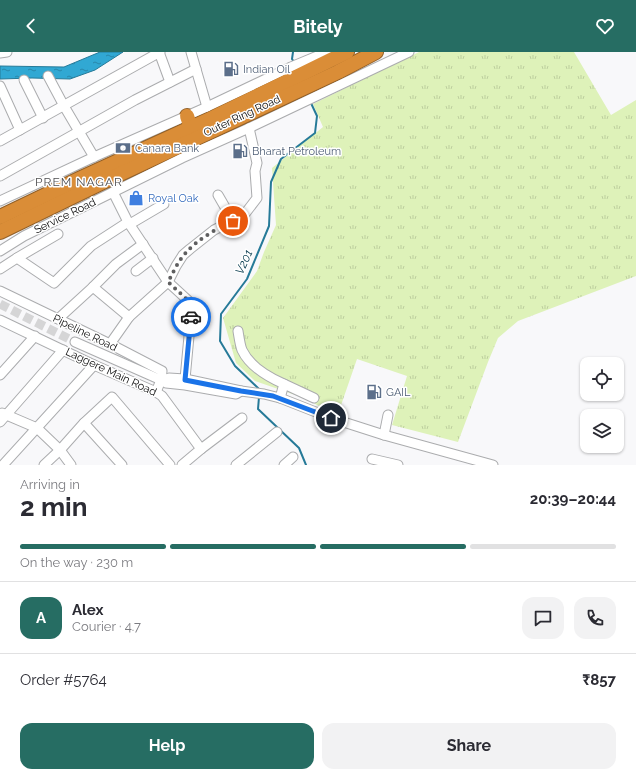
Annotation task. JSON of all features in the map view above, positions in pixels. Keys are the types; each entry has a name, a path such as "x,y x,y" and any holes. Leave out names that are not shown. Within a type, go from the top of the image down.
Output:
{"highway":[{"name":"Outer Ring Road","path":"0,232 103,182 179,153 305,83 348,52"},
{"name":"Outer Ring Road","path":"0,217 79,179 189,122 305,83 376,52"}],"street":[{"path":"0,53 7,52"},
{"path":"0,141 159,52 170,82"},
{"path":"191,52 207,107"},
{"path":"0,201 94,157 189,122 207,107 305,83 327,52"},
{"name":"Service Road","path":"0,251 24,236 113,192 179,153 249,128 305,83 409,52"},
{"path":"0,176 135,100 196,69"},
{"path":"48,76 94,157"},
{"path":"24,80 43,118"},
{"path":"0,86 20,130"},
{"path":"110,344 129,317 168,282 176,266 190,249 214,230 244,215 257,198 254,171 257,163 249,128"},
{"path":"113,192 129,223 168,282 192,304 185,380"},
{"path":"218,195 233,221"},
{"path":"16,258 54,283 91,246 164,204"},
{"path":"0,269 58,234"},
{"path":"58,319 116,264 143,244"},
{"path":"136,270 152,258"},
{"path":"93,287 129,317"},
{"name":"Pipeline Road","path":"0,291 162,371 161,380"},
{"name":"Laggere Main Road","path":"2,323 35,336 94,365 156,392 164,399 201,449"},
{"path":"238,331 242,350 262,373 314,398"},
{"path":"0,376 35,336"},
{"path":"76,342 166,383 236,394 241,391"},
{"path":"63,350 2,416 37,428 60,450 71,465"},
{"path":"3,465 94,365"},
{"path":"161,380 169,378 185,380 280,398 331,418 384,435 493,465"},
{"path":"156,392 161,380"},
{"path":"280,398 284,384"},
{"path":"44,465 60,450 84,423 112,397 170,465"},
{"path":"384,435 388,415"},
{"path":"182,465 242,418"},
{"path":"84,423 122,465"},
{"path":"236,465 277,432"},
{"path":"284,465 293,457"},
{"path":"372,459 398,465"}],"green space":[{"path":"419,52 574,52 611,115 636,100 636,276 518,321 498,338 458,442 392,425 407,376 357,359 339,411 319,406 304,398 255,381 236,363 223,318 257,271 276,225 272,168 323,127 313,104"}],"water":[{"path":"100,52 123,52 95,70 70,79 0,79 0,66 64,67"}],"waterway":[{"name":"V201","path":"293,52 292,59 294,62"},
{"name":"V201","path":"259,390 235,366 220,341 221,314 247,279 269,226 271,182 281,159 315,133 317,116 310,101"},
{"name":"V201","path":"259,397 258,409 299,448 306,465"}],"tunnel":[{"path":"0,304 75,342"}],"way so far":[{"path":"191,317 192,304 168,282 176,266 190,249 214,230 233,221"}],"place":[{"name":"Indian Oil","path":"231,69"},
{"name":"Canara Bank","path":"123,148"},
{"name":"Bharat Petroleum","path":"240,151"},
{"name":"Royal Oak","path":"136,198"},
{"name":"GAIL","path":"374,392"}],"district":[{"name":"PREM NAGAR","path":"79,182"}],"route":[{"path":"191,317 185,380 273,396 331,418"}]}
